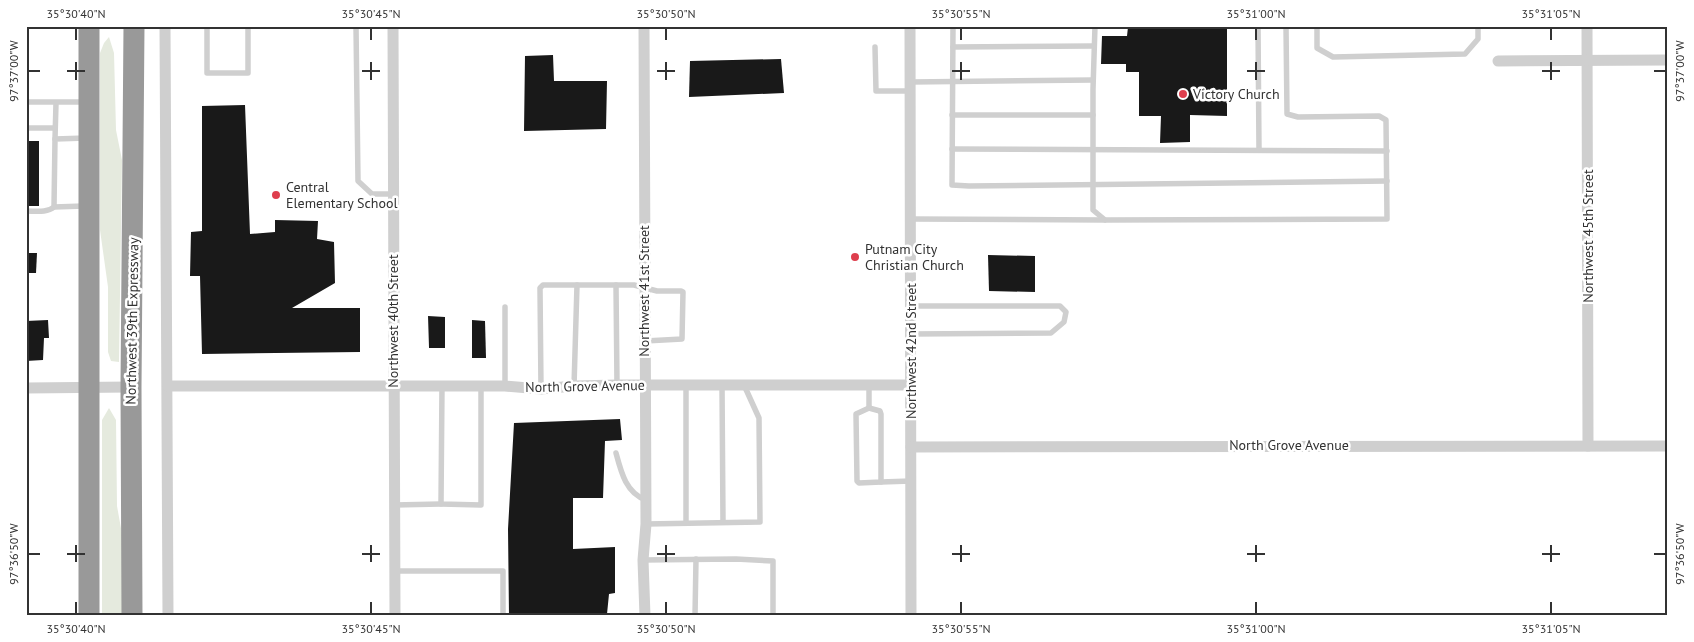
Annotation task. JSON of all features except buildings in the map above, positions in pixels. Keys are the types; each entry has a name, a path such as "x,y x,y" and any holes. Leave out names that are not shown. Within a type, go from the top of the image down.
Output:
{"highway":[{"path":"89,26 89,616"},
{"name":"Northwest 39th Expressway","path":"132,616 131,387 134,26"}],"street":[{"path":"165,26 168,616"},
{"name":"Northwest 40th Street","path":"393,26 395,616"},
{"name":"Northwest 41st Street","path":"644,26 646,524 643,560 645,616"},
{"name":"Northwest 42nd Street","path":"910,26 911,616"},
{"name":"Northwest 45th Street","path":"1588,26 1588,446"},
{"path":"1498,61 1668,60"},
{"name":"North Grove Avenue","path":"168,386 505,386 540,389 617,385 912,385"},
{"path":"26,388 131,387"},
{"name":"North Grove Avenue","path":"911,447 1668,446"}],"lane":[{"path":"208,26 208,73 248,73 248,26"},
{"path":"356,26 358,180 372,194 393,194"},
{"path":"953,26 952,185 1387,180"},
{"path":"1095,26 1093,210 1105,220"},
{"path":"1258,26 1259,150"},
{"path":"911,219 1387,219 1386,120 1380,116 1298,117 1287,114 1286,26"},
{"path":"1317,26 1317,48 1332,57 1465,54 1478,39 1478,26"},
{"path":"953,47 1094,46"},
{"path":"875,47 876,91 952,82 1093,80"},
{"path":"26,102 88,102"},
{"path":"54,207 56,103"},
{"path":"952,115 1093,115"},
{"path":"26,128 55,128"},
{"path":"55,139 88,138"},
{"path":"952,149 1387,151"},
{"path":"26,211 50,210 54,207 88,206"},
{"path":"540,389 540,288 543,285 634,285 657,290 681,290 683,292 682,340 645,341"},
{"path":"574,386 577,285"},
{"path":"616,285 617,385"},
{"path":"911,306 1060,306 1066,312 1064,322 1051,333 911,334"},
{"path":"505,307 505,386"},
{"path":"686,385 686,523"},
{"path":"722,385 723,522"},
{"path":"646,524 760,522 758,418 744,385"},
{"path":"869,385 869,408"},
{"path":"441,504 442,386"},
{"path":"394,505 482,505 481,386"},
{"path":"881,482 881,414 880,411 869,408 856,414 857,481 859,483 911,481"},
{"path":"616,453 628,487 636,497 646,500"},
{"path":"695,616 696,559"},
{"path":"643,560 773,561 773,616"},
{"path":"394,571 503,571 503,616"}],"shaded area":[{"path":"109,37 114,53 116,130 122,160 119,362 111,361 108,352 108,287 100,230 100,53"},
{"path":"109,408 116,420 117,506 122,534 122,616 102,616 102,420"}],"place":[{"name":"Victory Church","path":"1183,94"},
{"name":"Central Elementary School","path":"276,195"},
{"name":"Putnam City Christian Church","path":"855,257"}]}
